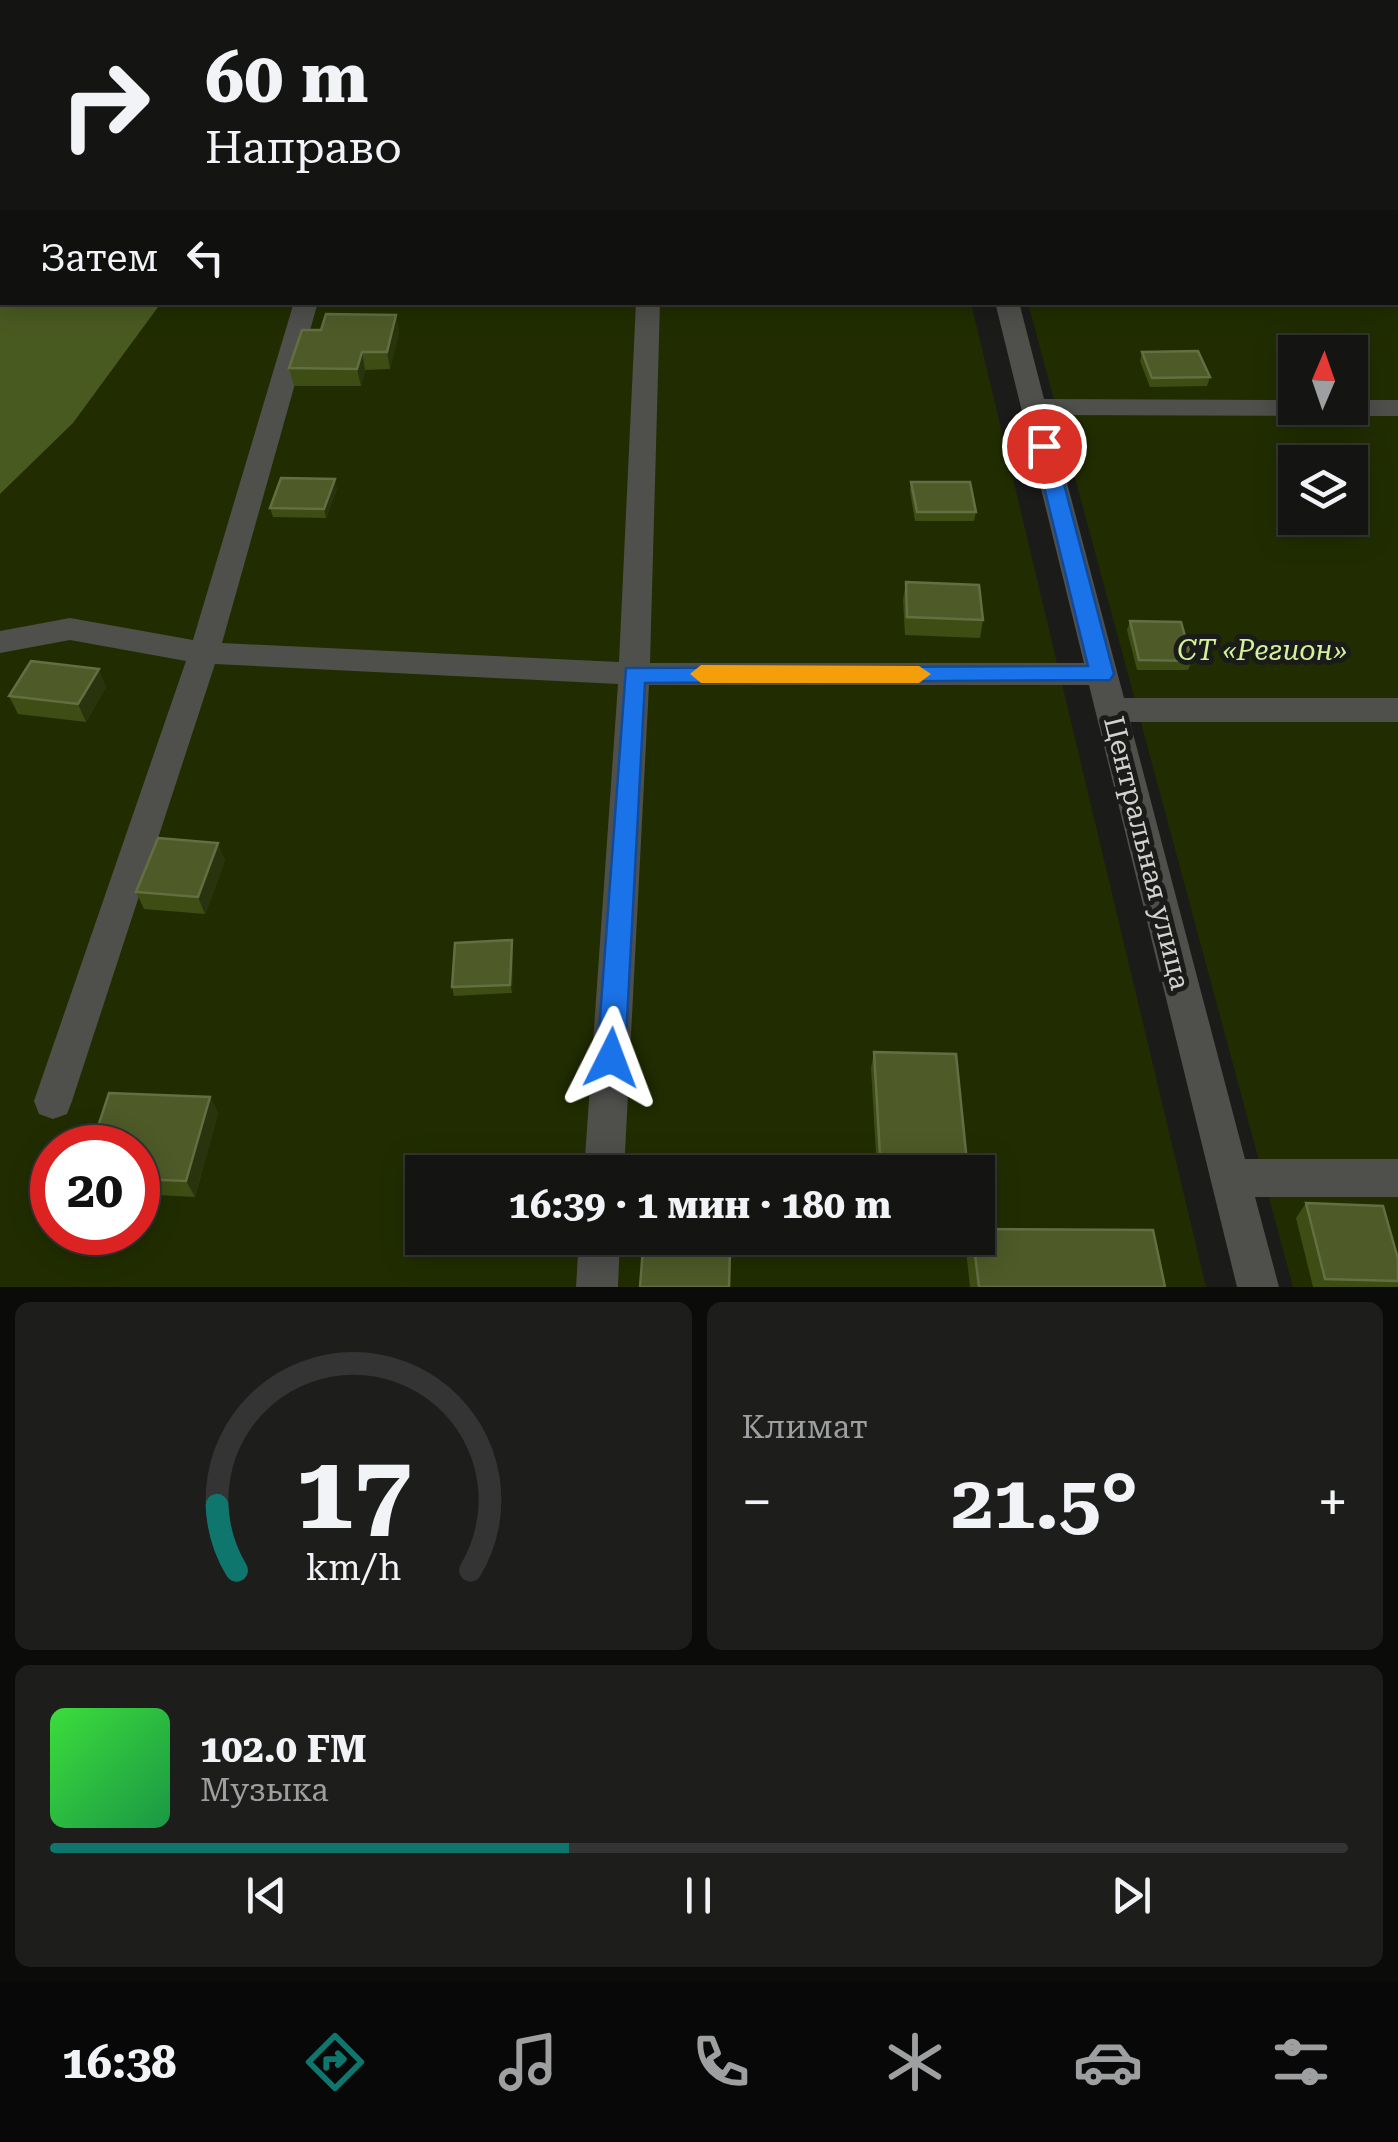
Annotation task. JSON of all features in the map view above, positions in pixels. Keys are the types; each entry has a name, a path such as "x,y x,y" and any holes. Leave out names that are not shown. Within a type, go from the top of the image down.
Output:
{"street":[{"path":"53,1101 204,652 305,305"},
{"path":"605,1155 634,674 648,305"},
{"name":"Центральная улица","path":"1008,305 1258,1287"},
{"path":"1034,407 1398,408"},
{"path":"0,642 70,629 204,652 634,674 1102,674"},
{"path":"1111,710 1398,710"},
{"path":"1230,1178 1398,1178"},
{"path":"597,1287 599,1255"}],"green space":[{"path":"0,305 160,305 73,423 0,494"},
{"path":"160,305 971,305 1206,1287 0,1287 0,494 73,423"},
{"name":"СТ «Регион»","path":"1029,305 1398,305 1398,1287 1293,1287"}],"building":[{"path":"326,314 396,315 387,352 362,352 357,369 289,368 302,330 321,330"},
{"path":"1198,351 1210,377 1152,378 1142,352"},
{"path":"281,478 335,479 324,509 270,508"},
{"path":"911,482 970,482 976,512 917,512"},
{"path":"906,582 979,585 983,620 907,617"},
{"path":"1130,621 1181,622 1192,661 1139,660"},
{"path":"31,661 99,669 78,704 9,696"},
{"path":"158,838 218,843 198,897 136,892"},
{"path":"512,940 510,985 452,987 455,943"},
{"path":"874,1052 956,1054 966,1155 880,1155"},
{"path":"109,1093 210,1097 186,1181 160,1180 160,1125 99,1125"},
{"path":"1306,1203 1383,1206 1398,1259 1398,1281 1325,1279"},
{"path":"995,1229 1153,1230 1165,1287 979,1287 975,1255 995,1255"},
{"path":"642,1255 730,1255 729,1287 640,1287"}],"slow traffic":[{"path":"701,674 919,674"}],"route":[{"path":"611,1058 634,674 1102,674 1044,446"}]}
